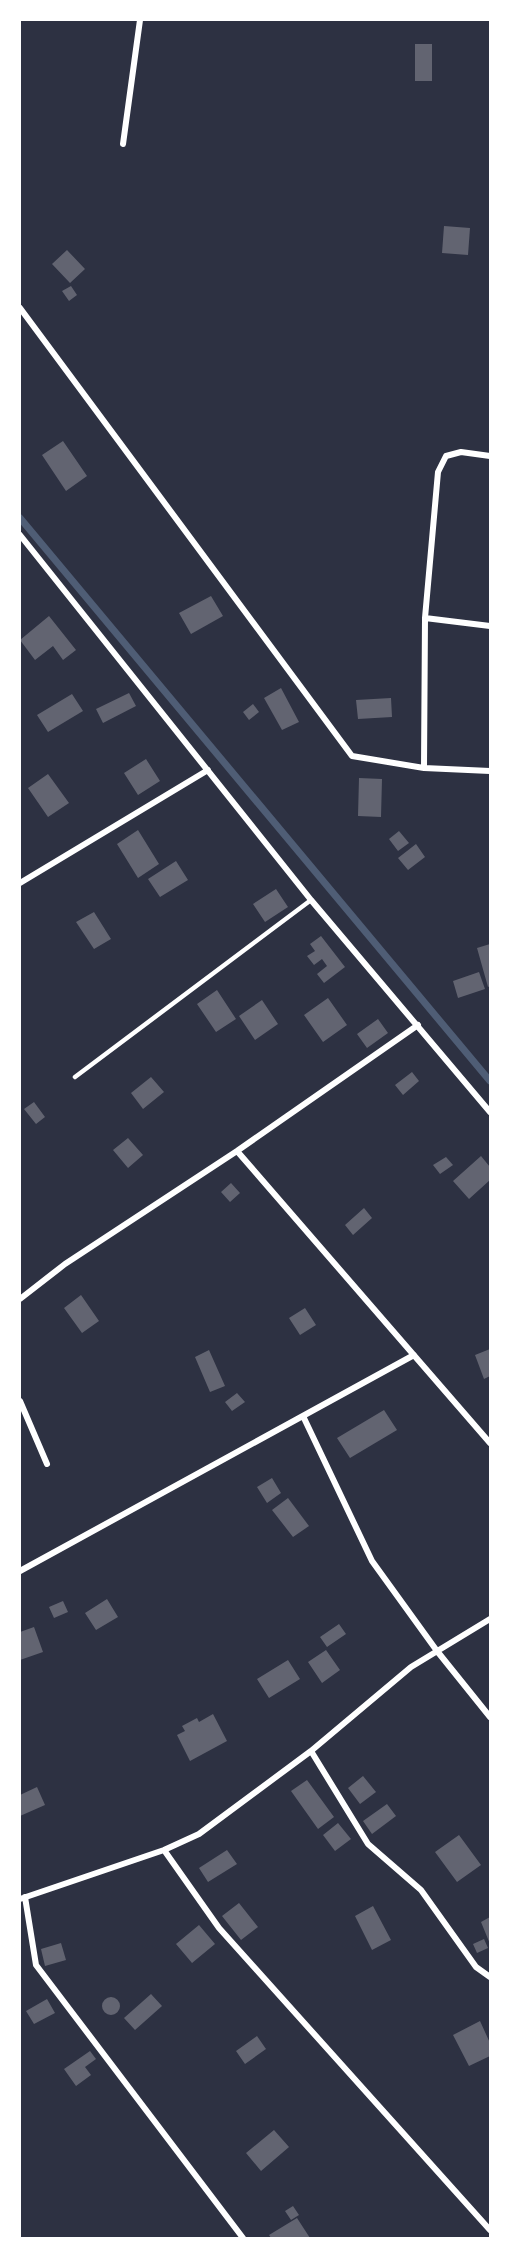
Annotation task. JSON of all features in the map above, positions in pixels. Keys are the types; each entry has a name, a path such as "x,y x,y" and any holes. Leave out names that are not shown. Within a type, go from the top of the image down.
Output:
{"street":[{"path":"123,144 140,20"},
{"path":"20,308 352,756 424,768 490,771"},
{"path":"424,768 425,618 438,472 446,456 461,452 490,456"},
{"path":"20,534 311,900 490,1112"},
{"path":"425,618 490,626"},
{"path":"20,883 207,770"},
{"path":"20,1299 65,1263 237,1151 418,1025"},
{"path":"237,1151 490,1443"},
{"path":"20,1571 414,1355"},
{"path":"20,1401 47,1464"},
{"path":"303,1416 372,1561 437,1651 490,1717"},
{"path":"243,2238 36,1965 22,1898 164,1850 199,1834 311,1751 411,1667 490,1619"},
{"path":"311,1751 368,1844 421,1890 476,1966 490,1977"},
{"path":"164,1850 219,1928 490,2230"}],"lane":[{"path":"75,1077 311,900"}],"building":[{"path":"415,44 432,44 432,81 415,81"},
{"path":"444,226 470,228 468,255 442,253"},
{"path":"67,250 85,269 70,283 52,264"},
{"path":"71,286 77,295 69,301 62,291"},
{"path":"63,441 87,476 66,491 42,455"},
{"path":"211,596 223,616 191,634 179,613"},
{"path":"49,616 76,650 63,660 53,646 35,660 20,640"},
{"path":"281,688 299,722 282,730 264,698"},
{"path":"129,693 136,706 103,723 96,709"},
{"path":"72,694 83,711 48,732 37,715"},
{"path":"391,698 392,717 358,719 356,700"},
{"path":"253,704 259,712 249,720 243,712"},
{"path":"146,759 160,781 138,795 124,773"},
{"path":"48,774 69,803 48,817 28,788"},
{"path":"359,778 382,779 381,817 358,816"},
{"path":"138,830 159,864 138,878 117,844"},
{"path":"399,831 409,843 398,851 389,839"},
{"path":"416,844 425,857 408,870 398,858"},
{"path":"176,861 188,880 160,897 148,879"},
{"path":"276,889 288,907 265,922 253,904"},
{"path":"94,912 111,939 94,949 76,922"},
{"path":"321,936 345,967 324,983 317,974 327,966 322,959 314,965 307,956 315,951 310,944"},
{"path":"490,944 490,986 488,987 477,948"},
{"path":"479,972 485,989 458,998 453,981"},
{"path":"217,990 236,1019 216,1032 197,1004"},
{"path":"328,998 347,1025 323,1042 304,1015"},
{"path":"262,1000 278,1024 255,1040 239,1016"},
{"path":"378,1019 388,1033 367,1048 357,1034"},
{"path":"412,1072 419,1081 403,1095 395,1085"},
{"path":"151,1077 164,1092 143,1109 131,1093"},
{"path":"34,1102 45,1117 36,1124 24,1109"},
{"path":"128,1138 143,1155 128,1168 113,1150"},
{"path":"481,1156 490,1167 490,1180 469,1199 453,1181"},
{"path":"446,1157 453,1165 440,1174 433,1165"},
{"path":"231,1183 240,1193 230,1202 221,1192"},
{"path":"364,1208 372,1218 353,1235 345,1225"},
{"path":"81,1295 99,1321 82,1333 64,1308"},
{"path":"305,1308 316,1325 300,1335 289,1318"},
{"path":"490,1349 490,1376 484,1379 475,1355"},
{"path":"209,1350 225,1386 210,1392 195,1357"},
{"path":"237,1393 245,1402 232,1411 225,1402"},
{"path":"384,1410 397,1430 350,1458 337,1438"},
{"path":"272,1478 281,1493 267,1503 257,1487"},
{"path":"288,1498 309,1526 293,1537 272,1510"},
{"path":"107,1599 118,1617 96,1630 85,1613"},
{"path":"63,1601 68,1612 54,1618 49,1607"},
{"path":"339,1624 346,1634 327,1647 320,1637"},
{"path":"34,1627 43,1652 20,1660 20,1632"},
{"path":"326,1650 340,1670 322,1683 308,1662"},
{"path":"288,1660 300,1679 269,1698 257,1679"},
{"path":"213,1714 227,1741 190,1761 177,1735 185,1731 182,1726 197,1718 199,1722"},
{"path":"363,1776 376,1792 360,1804 348,1788"},
{"path":"307,1780 334,1817 318,1829 291,1791"},
{"path":"37,1787 45,1805 20,1816 20,1795"},
{"path":"387,1804 396,1816 372,1834 363,1821"},
{"path":"338,1823 351,1839 335,1851 323,1835"},
{"path":"459,1835 481,1865 457,1882 435,1852"},
{"path":"227,1850 237,1864 208,1882 199,1868"},
{"path":"239,1903 258,1927 241,1940 222,1916"},
{"path":"373,1906 391,1940 372,1950 355,1916"},
{"path":"490,1917 490,1944 481,1922"},
{"path":"199,1925 215,1944 192,1963 176,1944"},
{"path":"484,1939 488,1948 477,1953 473,1944"},
{"path":"61,1943 66,1960 45,1966 41,1949"},
{"path":"151,1994 162,2006 135,2030 124,2018"},
{"path":"111,1997 117,2000 120,2006 117,2012 111,2015 105,2012 102,2006 105,2000"},
{"path":"47,1999 55,2013 34,2024 26,2011"},
{"path":"480,2021 490,2043 490,2056 469,2066 453,2035"},
{"path":"257,2036 266,2049 245,2064 236,2051"},
{"path":"90,2051 96,2059 85,2067 91,2075 76,2086 64,2069"},
{"path":"274,2130 289,2147 261,2171 246,2153"},
{"path":"293,2206 299,2215 291,2220 285,2211"},
{"path":"297,2218 310,2238 271,2238 269,2235"}],"waterway":[{"path":"20,518 490,1081"}]}
